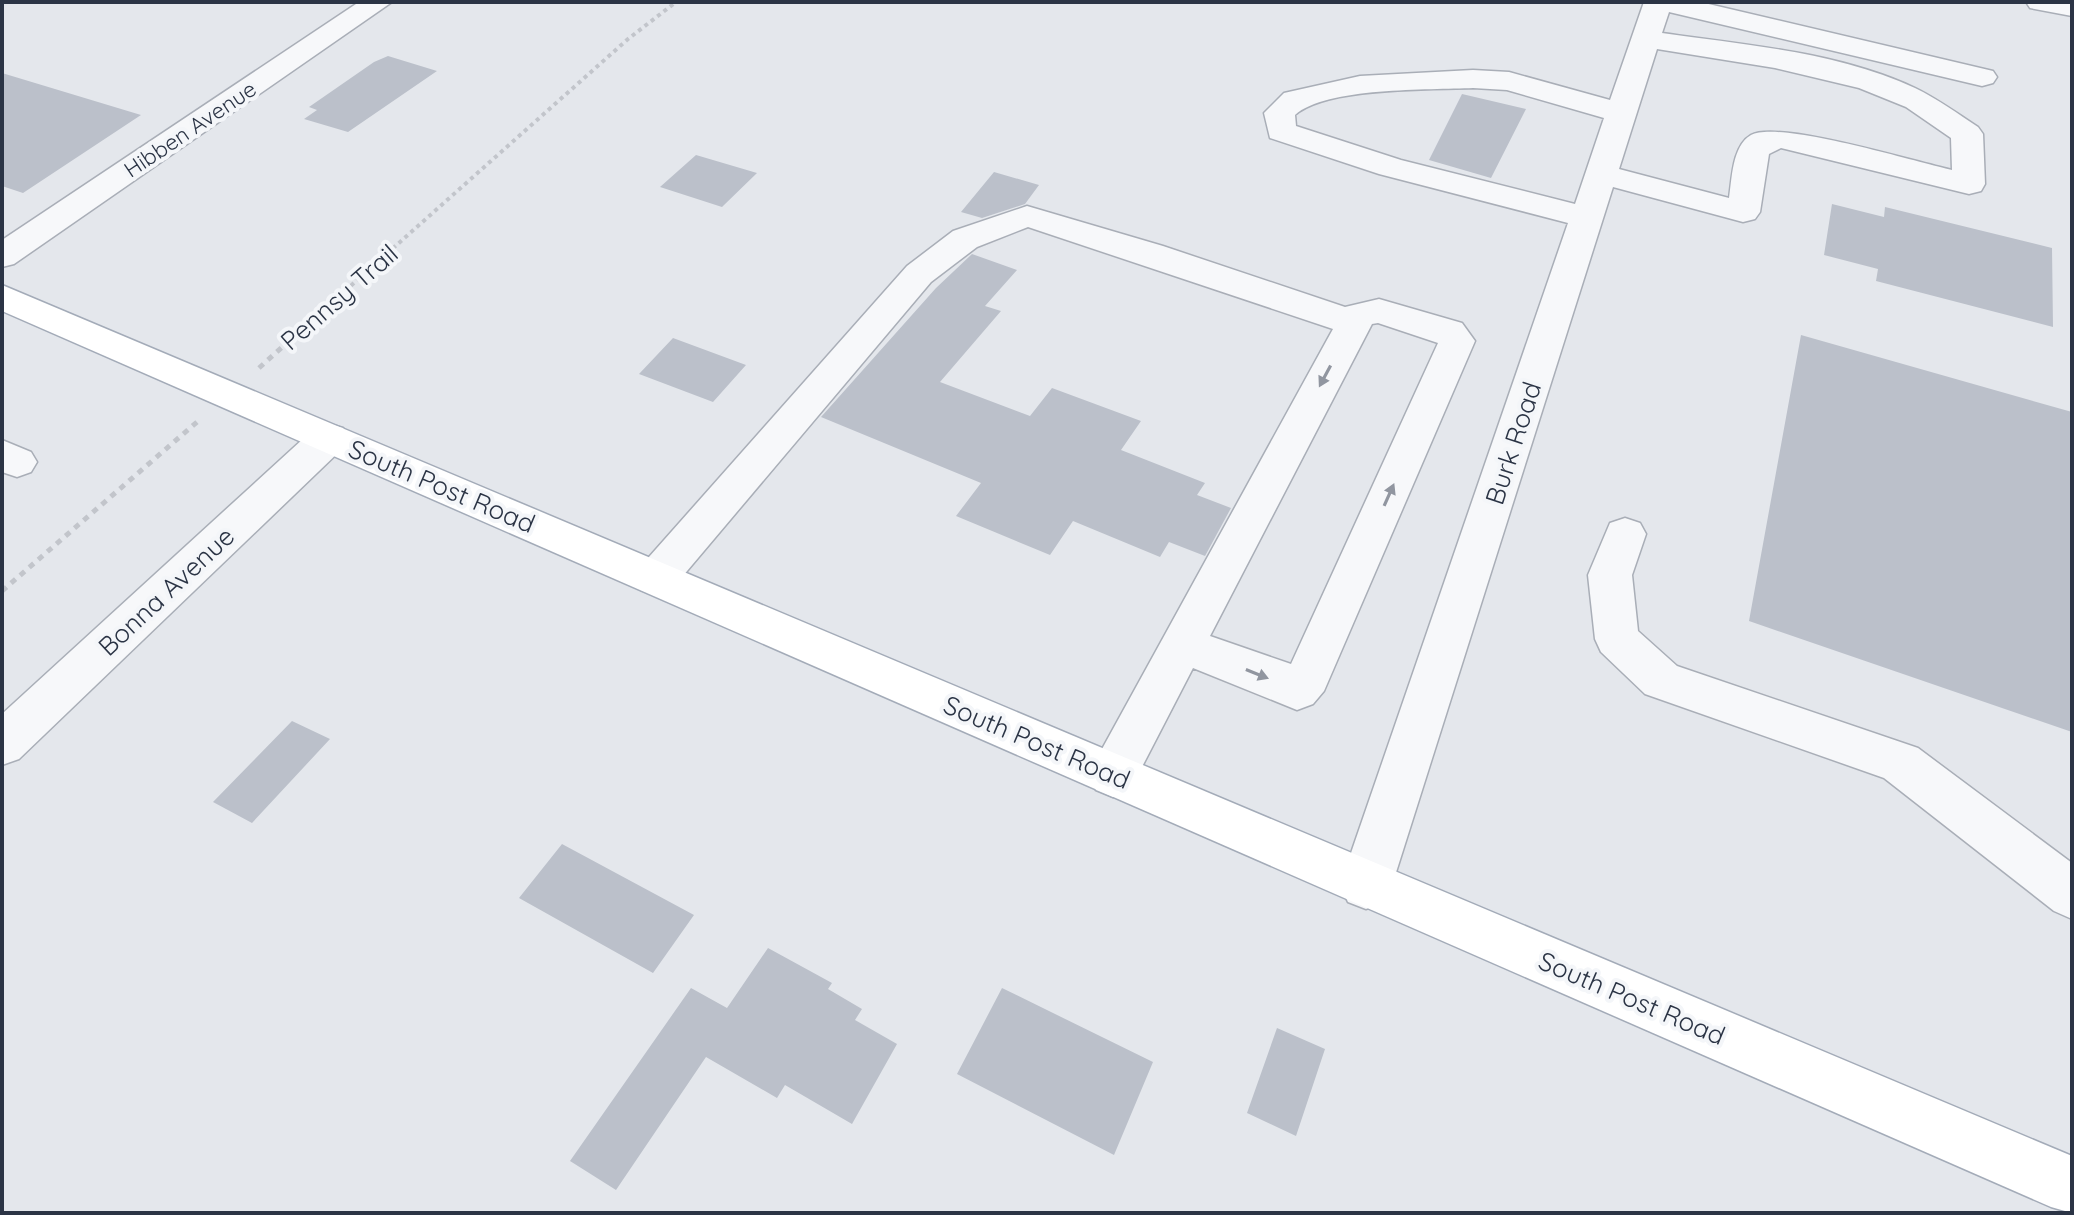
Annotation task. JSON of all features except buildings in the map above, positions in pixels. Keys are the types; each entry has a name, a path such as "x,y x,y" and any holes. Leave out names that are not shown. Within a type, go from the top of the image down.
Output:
{"main road":[{"name":"South Post Road","path":"2,297 2072,1186"}],"street":[{"name":"Burk Road","path":"1366,885 1601,174 1661,2"},
{"path":"1661,2 1982,77"},
{"path":"2040,2 2072,8"},
{"name":"Hibben Avenue","path":"2,256 361,5"},
{"path":"1601,174 1743,212 1753,152 1762,142 1781,139 1969,184 1967,134 1903,93 1869,81 1761,57 1647,39"},
{"path":"1588,218 1390,167 1333,149 1281,131 1279,113 1295,99 1360,85 1473,79 1509,81 1622,113"},
{"path":"656,578 919,274 965,239 1027,216 1165,258 1353,323"},
{"path":"1113,775 1359,314 1379,311 1449,332 1457,341 1308,677 1297,690 1184,645"},
{"name":"Bonna Avenue","path":"2,744 329,438"},
{"path":"1625,534 1610,575 1617,639 1661,680 1901,763 2072,894"}],"path":[{"name":"Pennsy Trail","path":"2,591 628,39 676,2"}]}
